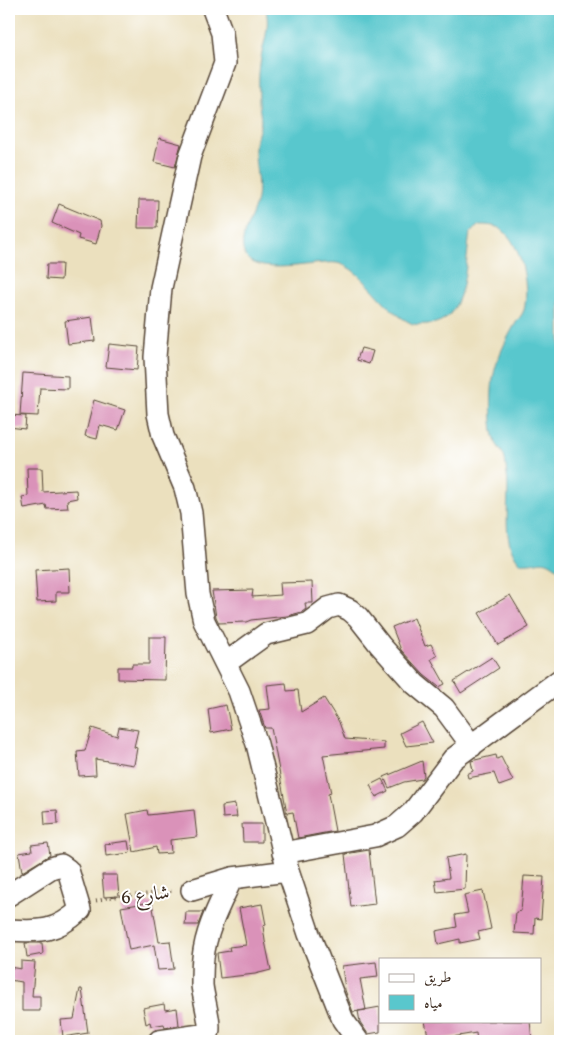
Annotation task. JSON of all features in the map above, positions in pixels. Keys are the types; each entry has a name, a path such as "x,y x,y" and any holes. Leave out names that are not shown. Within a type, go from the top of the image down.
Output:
{"street":[{"path":"213,9 222,33 225,64 190,156 162,288 155,357 158,414 163,436 177,466 191,513 198,594 204,621 239,691 257,744 286,862 309,934 343,1020 358,1041"},
{"path":"226,662 266,634 307,624 328,608 339,605 350,610 358,617 415,684 444,708 472,746"},
{"name":"شارع 6","path":"192,890 375,836 392,829 413,812 453,760 560,680"},
{"path":"9,895 51,868 61,865 68,870 80,910 55,928 41,931 9,930"},
{"path":"159,1041 212,1038 202,983 203,956 210,926 232,878"}],"path":[{"name":"شارع 6","path":"80,910 92,903 107,898 192,890"}],"water":[{"path":"266,9 560,9 560,571 549,563 541,561 520,563 514,554 508,532 507,475 505,458 494,437 492,386 494,372 501,351 524,310 526,290 519,255 508,236 501,229 487,225 479,225 470,233 465,273 458,302 451,313 441,321 428,324 413,324 403,318 365,281 346,266 328,263 272,267 250,261 244,253 243,240 258,193 255,147 261,121 259,74 266,37"}],"building":[{"path":"159,138 181,144 175,167 154,162"},
{"path":"139,200 158,200 157,228 138,228"},
{"path":"59,204 100,221 101,226 96,244 78,239 79,235 52,223"},
{"path":"47,264 62,264 61,280 46,279"},
{"path":"92,317 95,341 68,344 65,321"},
{"path":"109,344 139,347 137,370 106,367"},
{"path":"361,348 373,351 369,364 357,360"},
{"path":"23,373 68,376 68,389 40,388 38,416 20,415"},
{"path":"94,400 125,410 118,430 100,425 97,439 85,436"},
{"path":"9,415 26,416 25,429 9,427"},
{"path":"27,468 42,468 43,492 76,490 77,498 67,500 68,508 47,509 46,505 24,509 22,497 28,496"},
{"path":"69,568 70,592 56,592 56,601 37,602 35,570"},
{"path":"312,582 313,603 305,603 306,609 302,612 246,622 219,623 216,617 212,591 253,590 252,597 281,595 280,583"},
{"path":"510,595 529,627 498,645 479,613"},
{"path":"414,618 425,646 431,644 437,656 431,659 445,684 439,687 424,675 401,650 392,627"},
{"path":"149,637 166,637 165,680 118,679 118,667 132,667 132,664 149,664"},
{"path":"492,657 499,668 461,693 454,681"},
{"path":"286,683 287,691 298,690 301,712 324,698 339,722 345,739 384,742 384,749 323,755 331,793 328,794 335,831 298,838 293,812 287,813 271,728 265,728 259,710 270,709 267,685"},
{"path":"226,705 231,729 211,733 208,709"},
{"path":"422,722 433,743 406,746 400,733"},
{"path":"119,727 138,730 134,747 137,748 134,765 95,759 96,775 79,776 77,752 85,751 92,728 117,736"},
{"path":"496,755 497,759 501,757 513,781 499,786 494,773 468,778 467,774 473,771 471,761"},
{"path":"422,761 424,776 422,779 404,782 389,788 384,777"},
{"path":"382,779 388,791 376,797 370,785"},
{"path":"235,804 237,817 223,818 222,806"},
{"path":"57,810 58,824 45,825 44,811"},
{"path":"147,810 148,815 194,810 197,837 170,840 171,853 157,854 156,847 134,852 127,814"},
{"path":"242,824 262,824 262,842 243,842"},
{"path":"128,841 130,853 106,856 105,844"},
{"path":"48,843 50,855 22,872 19,853 32,851 31,845"},
{"path":"369,850 375,904 351,907 345,854"},
{"path":"466,854 465,889 437,892 435,880 449,878 446,858"},
{"path":"102,875 117,875 119,896 104,897"},
{"path":"524,876 544,877 541,919 535,918 534,934 514,933 516,912 521,911"},
{"path":"483,891 491,929 478,932 480,939 460,943 460,939 438,944 436,931 457,927 455,915 468,913 464,895"},
{"path":"152,902 159,942 170,941 174,969 158,970 154,945 129,950 121,907"},
{"path":"262,904 266,925 263,926 265,941 271,970 220,978 217,953 230,951 229,947 246,945 239,908"},
{"path":"186,912 203,912 198,925 185,925"},
{"path":"25,943 42,943 43,954 27,957"},
{"path":"21,961 35,962 32,996 40,996 40,1011 22,1011 22,982 9,980 9,967 21,969"},
{"path":"376,962 378,977 360,979 366,1010 353,1012 345,990 342,966"},
{"path":"80,989 82,989 88,1033 63,1037 61,1020 74,1019"},
{"path":"164,1004 165,1010 177,1008 179,1025 165,1028 164,1024 151,1026 150,1022 146,1024 143,1008"},
{"path":"379,1007 380,1032 368,1034 360,1022 358,1011"},
{"path":"425,1022 530,1022 532,1041 477,1041 476,1033 429,1041"}]}
